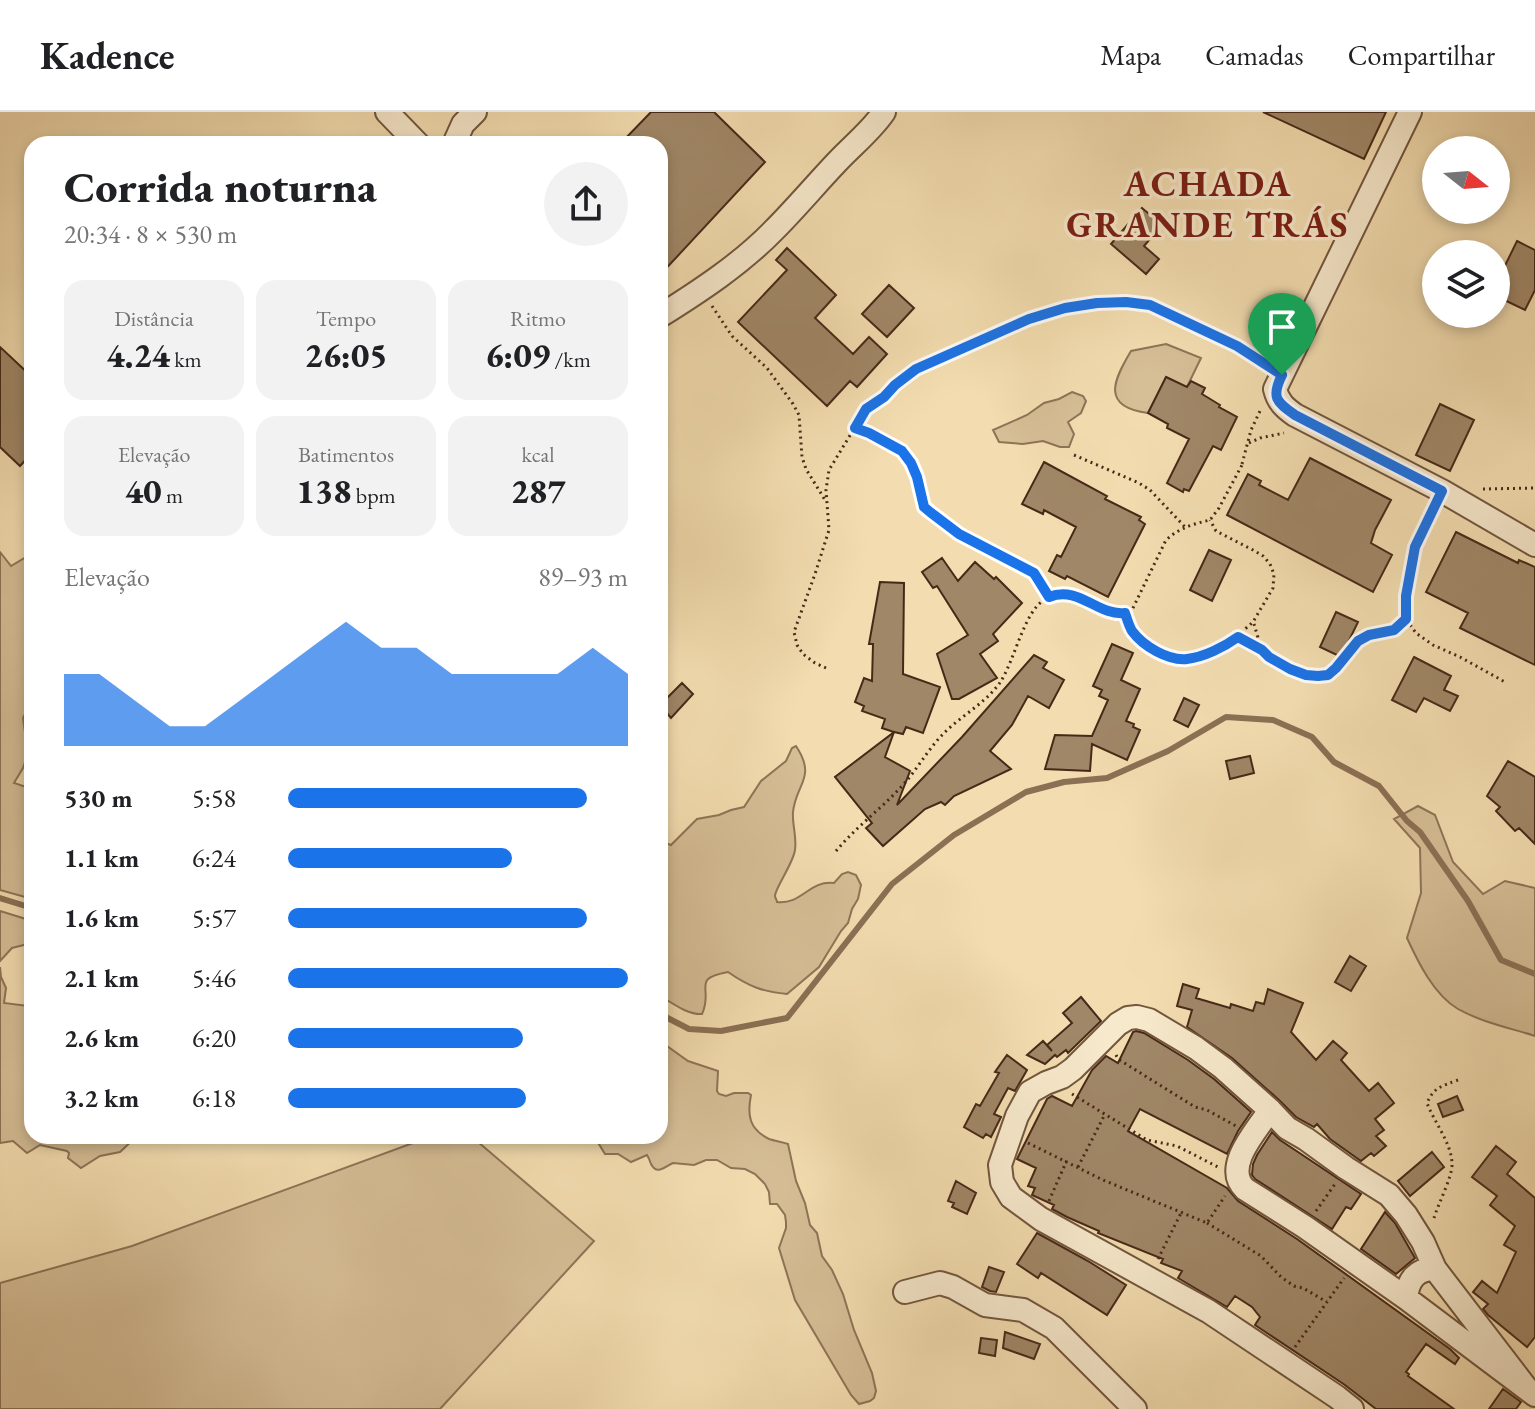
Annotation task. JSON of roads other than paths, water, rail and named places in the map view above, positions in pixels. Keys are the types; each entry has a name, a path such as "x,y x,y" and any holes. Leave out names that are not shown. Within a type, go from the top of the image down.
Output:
{"street":[{"path":"387,112 410,136"},
{"path":"458,136 463,124 475,112"},
{"path":"668,311 704,288 773,232 884,112"},
{"path":"1410,112 1275,389 1278,400 1295,415 1442,491 1535,545"},
{"path":"1352,1409 1208,1311 1041,1219 1011,1197 1002,1182 1000,1165 1017,1116 1030,1092 1073,1069 1118,1024 1128,1018 1149,1020 1205,1054 1287,1128 1389,1195 1423,1242 1435,1269 1531,1392"},
{"path":"1270,1110 1241,1155 1237,1178 1245,1189 1406,1298 1531,1392"},
{"path":"1406,1298 1413,1277 1435,1269"},
{"path":"905,1292 940,1283 985,1305 1023,1310 1054,1328 1135,1409"}],"waterway":[{"path":"668,1018 689,1029 721,1031 787,1018 892,884 954,835 1026,792 1064,782 1107,778 1168,751 1226,717 1273,720 1312,737 1334,762 1379,786 1420,832 1468,901 1501,960 1535,974"},
{"path":"0,898 24,906"}],"district":[{"name":"ACHADA GRANDE TRÁS","path":"1208,204"}]}
